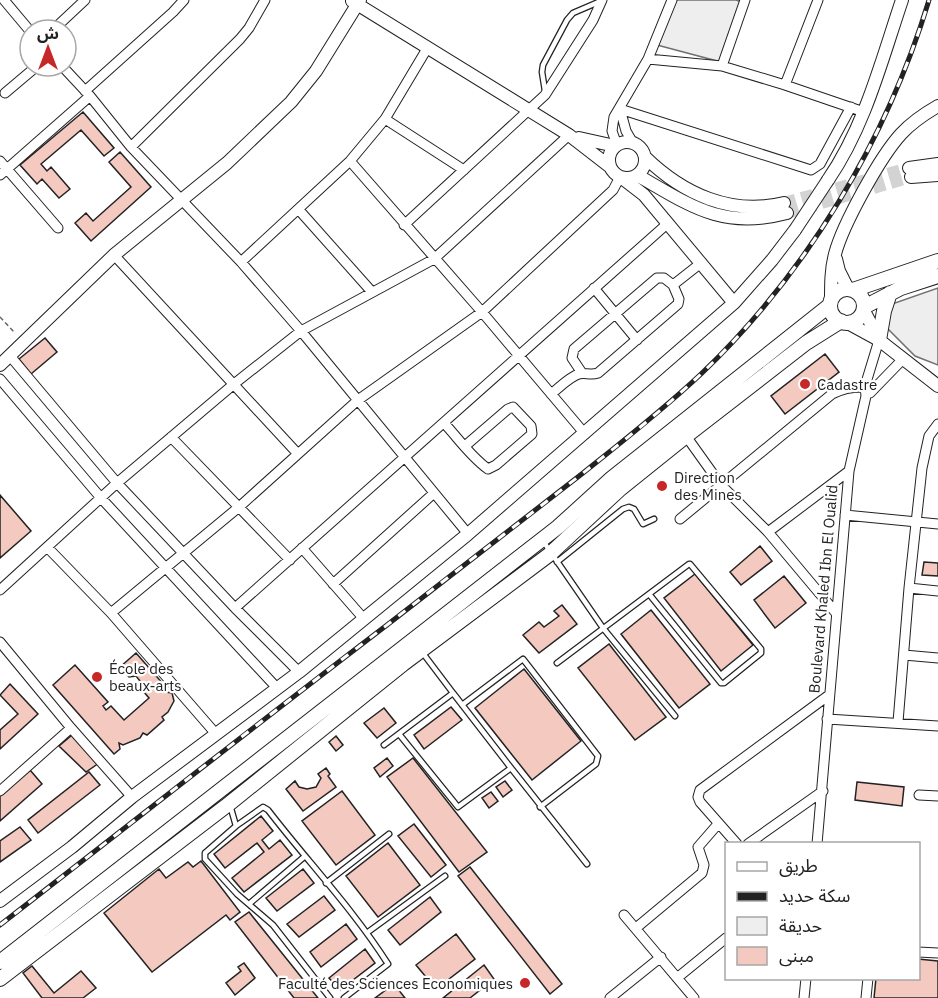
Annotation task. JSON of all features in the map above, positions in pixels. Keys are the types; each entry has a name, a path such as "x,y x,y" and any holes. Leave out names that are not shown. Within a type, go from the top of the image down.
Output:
{"main road":[{"path":"0,979 230,803 542,540 612,478 831,302 838,292 938,261"},
{"path":"0,962 417,646 553,558 620,489 806,343 843,322 859,317 864,308 890,293 938,276"},
{"path":"850,290 861,297 864,308"},
{"path":"879,340 890,293"},
{"path":"831,302 833,315 843,322"}],"street":[{"path":"4,0 19,18"},
{"path":"65,18 85,0"},
{"path":"4,172 184,0"},
{"path":"131,147 240,39 265,0"},
{"path":"616,145 612,126 614,117 648,59 672,0"},
{"path":"722,66 745,0"},
{"path":"785,84 818,0"},
{"path":"0,901 72,847 132,797 299,672 468,534 734,303 795,230 849,146 864,112 902,0"},
{"path":"0,365 114,255 227,163 291,102 316,71 356,1 569,135 609,166 616,175 644,195 734,303"},
{"path":"404,225 545,95 593,20 601,1"},
{"path":"241,262 350,161 386,118 428,47"},
{"path":"648,59 722,66 785,84 864,112"},
{"path":"5,93 23,78"},
{"path":"73,78 131,147 241,262 301,331 468,534"},
{"path":"831,302 831,276 835,252 858,202 889,149 911,124 938,106"},
{"path":"620,109 811,170 820,164 851,107"},
{"path":"620,109 626,131 633,143 643,151 645,157 644,167 636,176"},
{"path":"386,118 464,170"},
{"path":"569,135 616,145 633,143"},
{"path":"0,590 117,483 234,384 301,331 434,259 569,135"},
{"path":"609,166 609,155 616,145"},
{"path":"111,613 239,507 358,400 482,312 613,190 621,178 636,176 694,208 712,215 749,220 768,218 785,208 746,208 715,201 677,183 645,157"},
{"path":"0,161 4,172 58,228"},
{"path":"350,161 585,434"},
{"path":"938,164 910,173 938,175"},
{"path":"636,176 644,195"},
{"path":"299,210 372,292"},
{"path":"236,608 667,224"},
{"path":"835,252 839,272 850,290"},
{"path":"114,255 298,454"},
{"path":"674,285 701,263"},
{"path":"551,394 575,375 582,373 592,376 598,373 678,304 679,299 674,285 664,278 657,278 574,349 572,358 582,373"},
{"path":"594,288 637,340"},
{"path":"864,308 879,340"},
{"path":"843,322 879,340 938,386"},
{"name":"Boulevard Khaled Ibn El Oualid","path":"817,842 849,471 879,340"},
{"path":"10,356 117,483 299,672"},
{"path":"680,519 832,394 844,390 868,390 903,359"},
{"path":"0,379 100,498 278,688"},
{"path":"444,423 480,463 488,469 496,465 532,434 531,426 513,407 465,446"},
{"path":"898,722 922,468 929,436 938,424"},
{"path":"686,436 722,485 768,532 836,613"},
{"path":"171,437 290,560"},
{"path":"768,532 849,471"},
{"path":"333,584 434,493"},
{"path":"845,514 938,524"},
{"path":"47,547 111,613 216,734"},
{"path":"302,548 364,619"},
{"path":"909,588 938,591"},
{"path":"0,642 132,797"},
{"path":"904,655 938,658"},
{"path":"736,842 700,802 698,797 700,790 829,695"},
{"path":"827,719 938,726"},
{"path":"0,791 71,728"},
{"path":"749,842 823,791"},
{"path":"919,795 938,796"},
{"path":"636,928 702,873 704,865 698,847 718,824"},
{"path":"624,915 694,998"},
{"path":"677,978 725,939"},
{"path":"920,952 938,953"},
{"path":"610,998 661,957"},
{"path":"804,998 806,980"},
{"path":"866,998 868,980"}],"lane":[{"path":"545,95 543,65 567,20 578,10 601,1"},
{"path":"553,558 623,509 629,507 634,509 643,524 654,519"},
{"path":"542,540 603,628 675,716"},
{"path":"557,663 649,594 691,564 761,649 761,653 721,683 649,594"},
{"path":"417,646 540,807 587,864"},
{"path":"462,705 523,659 598,756 596,764 540,807"},
{"path":"384,745 453,693"},
{"path":"399,734 458,807 511,768"},
{"path":"230,803 236,826"},
{"path":"330,998 273,925 237,894 204,856 236,826 263,807 268,810 304,857 368,932 388,964 344,998"},
{"path":"326,883 389,834"},
{"path":"249,904 304,857"},
{"path":"368,932 445,876"}],"path":[{"path":"0,317 24,342"}],"green space":[{"path":"675,0 736,0 742,2 721,62 657,45"},
{"path":"938,288 938,365 915,356 887,328 892,304"}],"building":[{"path":"83,112 114,148 104,156 81,130 41,164 47,171 51,167 70,189 59,198 42,179 37,184 20,165"},
{"path":"120,152 151,187 91,241 75,223 86,213 93,221 131,187 109,162"},
{"path":"45,338 57,352 31,374 19,359"},
{"name":"Cadastre","path":"825,354 839,372 785,414 771,396"},
{"path":"0,495 31,531 0,558"},
{"path":"760,546 772,561 741,585 730,572"},
{"path":"924,562 938,563 938,576 922,575"},
{"path":"695,574 753,645 721,671 664,598"},
{"path":"784,576 806,603 775,628 754,600"},
{"path":"562,605 577,624 539,653 523,635 539,622 544,627 559,616 554,611"},
{"path":"651,610 710,684 679,708 621,634"},
{"path":"609,644 666,717 635,740 578,668"},
{"path":"136,653 165,686 166,692 172,693 174,701 162,717 164,720 147,735 143,733 140,738 123,745 119,743 120,749 114,754 53,685 75,665 108,702 103,706 106,710 111,706 124,720 149,698 137,684 140,681 136,676 129,677 120,667"},
{"path":"524,669 581,741 532,780 475,708"},
{"path":"10,684 38,714 0,749 0,730 18,714 0,695"},
{"path":"451,707 462,720 424,749 414,735"},
{"path":"384,708 396,723 377,738 364,723"},
{"path":"72,735 99,763 86,772 59,746"},
{"path":"336,736 343,745 336,751 329,742"},
{"path":"387,758 393,766 380,777 374,768"},
{"path":"413,758 487,852 459,872 387,777"},
{"path":"326,768 330,774 328,776 336,787 303,811 286,789 295,781 299,787 307,789 316,787 321,778 318,774"},
{"path":"30,770 42,784 0,821 0,796"},
{"path":"89,772 100,785 38,833 28,820"},
{"path":"505,781 512,790 503,797 496,787"},
{"path":"857,782 904,787 902,806 855,800"},
{"path":"342,791 375,835 336,865 302,821"},
{"path":"491,792 498,801 489,808 482,798"},
{"path":"261,816 273,831 262,840 269,849 280,840 292,855 244,892 232,878 264,852 257,843 225,868 214,854"},
{"path":"414,824 446,865 431,877 398,836"},
{"path":"20,827 31,840 0,862 0,841"},
{"path":"388,843 420,885 378,917 346,876"},
{"path":"201,861 240,912 230,920 226,915 152,972 104,913 159,869 166,878 188,862 193,867"},
{"path":"470,867 562,984 550,994 458,876"},
{"path":"303,869 314,883 277,911 266,898"},
{"path":"324,896 335,910 299,937 287,924"},
{"path":"430,897 441,912 400,945 388,930"},
{"path":"249,912 318,998 294,998 235,922"},
{"path":"346,924 357,939 321,967 310,952"},
{"path":"456,934 475,959 436,989 416,965"},
{"path":"365,949 375,963 340,990 329,978"},
{"path":"920,959 938,961 938,998 874,998 876,980 920,980"},
{"path":"244,963 255,978 235,995 226,983 241,971 238,967"},
{"path":"484,965 494,979 470,998 443,998"},
{"path":"32,966 54,993 81,971 96,988 83,998 42,998 23,973"},
{"path":"394,984 405,998 375,998"}],"tunnel":[{"path":"784,203 909,168"},
{"path":"787,213 911,177"}],"railway":[{"path":"0,925 583,473 701,374 740,335 775,292 809,248 839,201 891,103 929,0"}],"place":[{"name":"Cadastre","path":"805,384"},
{"name":"Direction des Mines","path":"662,486"},
{"name":"École des beaux-arts","path":"97,677"},
{"name":"Faculté des Sciences Economiques","path":"525,983"}]}
